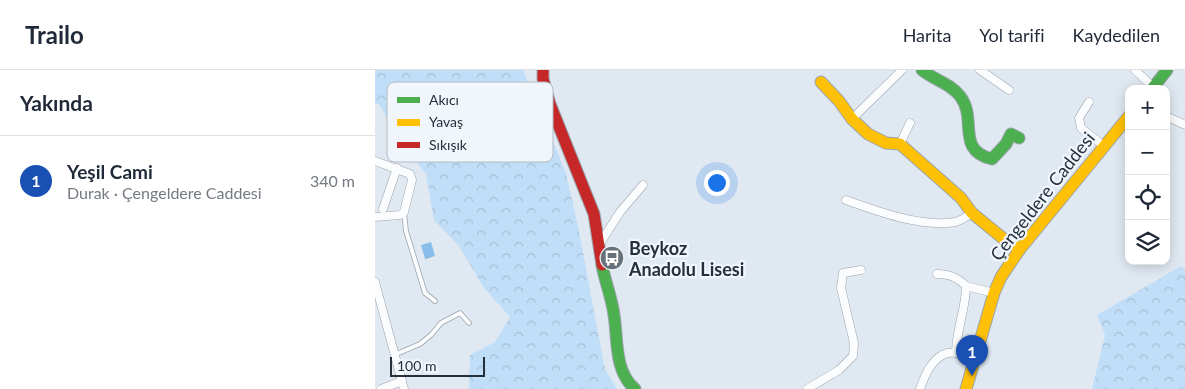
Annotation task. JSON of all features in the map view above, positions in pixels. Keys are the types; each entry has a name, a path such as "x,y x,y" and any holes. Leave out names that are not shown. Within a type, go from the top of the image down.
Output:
{"street":[{"path":"892,70 895,79"},
{"path":"852,119 895,79 898,72 902,70"},
{"path":"922,70 947,83 962,99 967,110 971,146 985,158 992,159 998,154 1011,134 1019,138"},
{"path":"980,70 1009,90"},
{"path":"1135,70 1149,85"},
{"path":"1154,85 1167,70"},
{"path":"821,82 839,101 852,119 868,134 885,143 900,144 961,198 972,213 1005,240 1020,249"},
{"path":"1089,102 1079,118 1081,128 1104,146"},
{"path":"553,114 593,214 614,314 617,350 621,369 629,384 635,389"},
{"path":"1170,118 1185,124"},
{"name":"Çengeldere Caddesi","path":"966,389 994,293 1001,277 1020,249 1125,121"},
{"path":"900,144 910,123"},
{"path":"375,161 410,174 412,180 404,212 400,215 375,217"},
{"path":"383,209 397,168"},
{"path":"599,245 620,212 643,185"},
{"path":"846,200 895,217 915,220 958,222 972,213"},
{"path":"807,389 839,370 853,356 854,344 841,288 843,273 861,270"},
{"path":"937,274 949,274 966,286 994,293"},
{"path":"375,285 403,385 381,389"},
{"path":"955,353 966,300 966,286"},
{"path":"920,389 933,363 945,355 955,353 975,361"}],"lane":[{"path":"404,212 406,231 425,293 435,302"},
{"path":"394,355 420,344 441,323 460,313 469,323"}],"green space":[{"path":"375,70 523,70 528,82 387,82 387,118 379,104 375,104"},
{"path":"553,142 566,173 605,369 617,389 469,389 470,355 495,342 510,317 484,288 459,246 434,220 426,174 416,162 553,162"},
{"path":"1181,266 1185,269 1185,389 1092,389 1105,335 1097,315"}],"water":[{"path":"431,242 435,256 425,259 421,245"}],"traffic: fast":[{"path":"922,70 952,88 960,96 965,105 970,141 974,149 981,155 992,159 1006,144 1011,134 1019,138"},
{"path":"1155,85 1167,70"},
{"path":"602,265 613,309 620,364 628,382 635,389"}],"traffic: slow":[{"path":"821,82 839,101 852,119 868,134 886,143 900,144 961,198 972,213 1005,240 1020,249"},
{"path":"966,389 994,293 1001,277 1020,249 1125,121"}],"traffic: jam":[{"path":"543,70 544,82"},
{"path":"553,112 594,214 602,265"}],"place":[{"name":"Beykoz Anadolu Lisesi","path":"612,258"},
{"name":"Yeşil Cami","path":"972,376"}]}
